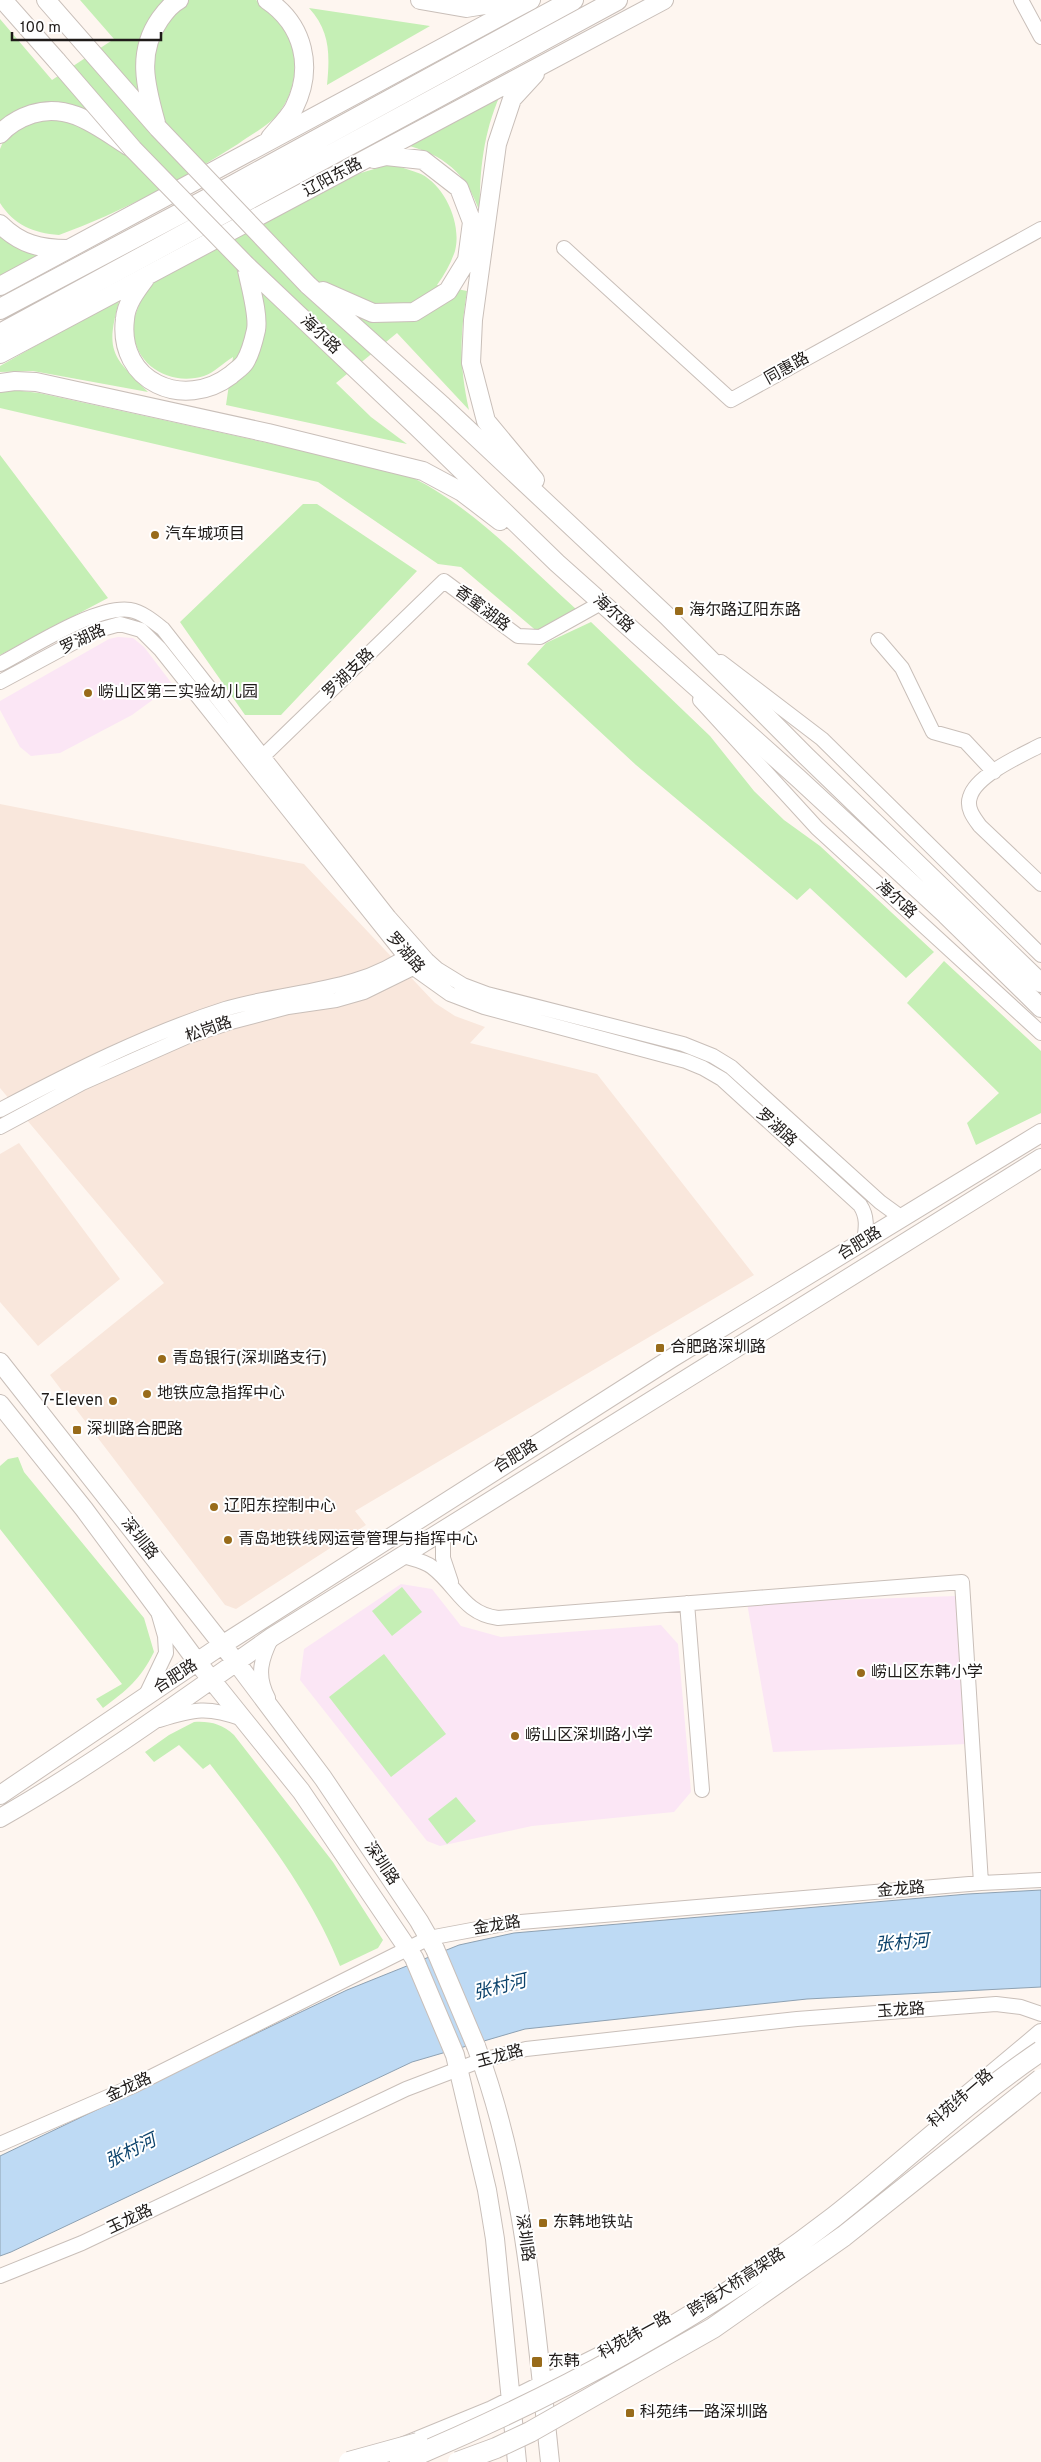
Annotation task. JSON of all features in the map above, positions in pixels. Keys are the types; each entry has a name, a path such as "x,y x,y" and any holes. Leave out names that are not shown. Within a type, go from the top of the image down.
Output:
{"highway":[{"path":"0,309 234,185 573,0"},
{"name":"辽阳东路","path":"0,334 616,0"},
{"name":"跨海大桥高架路","path":"400,2462 486,2426 611,2361 704,2306 785,2252 834,2216 983,2093 1041,2051"},
{"name":"跨海大桥高架路","path":"458,2462 496,2448 538,2428 688,2342 767,2291 844,2236 1041,2079"},
{"path":"349,2462 486,2426"},
{"path":"479,2462 496,2448"}],"main road":[{"name":"海尔路","path":"3,0 133,149 246,265 557,563 798,778 946,915 1041,1008"},
{"name":"海尔路","path":"46,0 158,128 308,285 443,406 684,633 806,756 1041,982"},
{"path":"158,128 145,83 144,58 147,43 154,27 164,13 179,0"},
{"path":"263,146 293,110 300,94 305,62 303,46 296,30 284,14 267,0"},
{"path":"420,0 466,8 515,0"},
{"path":"0,286 531,0"},
{"name":"辽阳东路","path":"0,354 664,0"},
{"path":"546,63 512,98 497,144 473,320 471,363 486,421 583,539"},
{"path":"0,134 19,118 45,110 66,111 84,118 133,149"},
{"path":"308,285 373,313 414,312 448,291 467,260 472,222 459,188 423,160 386,156 364,161"},
{"path":"0,224 11,236 27,244 41,248 68,249"},
{"path":"146,277 130,300 124,318 124,337 129,356 138,370 151,382 172,390 191,392 218,384 245,363 256,328 246,265"},
{"path":"0,383 15,381 36,382 268,433 423,470 462,492 557,563"},
{"name":"合肥路","path":"0,1795 222,1645 664,1363 1041,1132"},
{"name":"合肥路","path":"0,1818 38,1797 151,1722 272,1637 1041,1158"},
{"name":"深圳路","path":"0,1362 236,1662 277,1720 323,1778 432,1944 479,2053 514,2180 524,2229 550,2462"},
{"name":"深圳路","path":"0,1404 84,1509 198,1663 301,1791 411,1953 457,2061 487,2190 495,2239 518,2462"},
{"name":"科苑纬一路","path":"364,2462 454,2427 512,2401 642,2334 746,2272 805,2230 892,2160 992,2072 1041,2033"},
{"path":"458,2462 515,2434 546,2431 655,2369 749,2311 848,2238 1041,2086"}],"street":[{"path":"1021,0 1041,38"},
{"name":"同惠路","path":"564,248 731,400 1041,229"},
{"name":"香蜜湖路","path":"444,581 518,636 540,637 601,603"},
{"name":"罗湖支路","path":"258,762 444,581"},
{"path":"0,664 83,620 110,610 130,610 146,616 163,628 258,762 411,953 426,960 463,985 486,994 683,1044 713,1056 731,1067 880,1202 902,1218"},
{"name":"罗湖路","path":"0,682 96,631 120,624 141,630 258,762"},
{"name":"海尔路","path":"684,633 822,739 1041,955"},
{"path":"878,640 902,668 933,732 965,741 994,772"},
{"name":"海尔路","path":"656,652 817,828 1041,1033"},
{"path":"1041,745 994,772 981,782 970,797 969,803 973,816 998,844 1041,884"},
{"name":"罗湖路","path":"411,953 415,969 450,994 484,1007 686,1061 722,1079 860,1205 864,1212 866,1223 864,1242"},
{"name":"松岗路","path":"0,1110 74,1071 180,1025 226,1009 286,994 334,987 350,982 411,953"},
{"name":"松岗路","path":"0,1127 82,1083 186,1037 231,1022 288,1007 346,998 415,969 426,960"},
{"path":"443,1531 443,1558 452,1585"},
{"path":"403,1556 431,1566 452,1585 469,1607 476,1612 498,1618 962,1582 981,1883"},
{"path":"687,1603 702,1790"},
{"path":"144,1698 166,1653 165,1636 157,1609"},
{"path":"272,1637 265,1651 260,1672 262,1684 277,1720"},
{"path":"151,1722 196,1709 218,1711 244,1719"},
{"name":"金龙路","path":"0,2144 133,2086 411,1953 432,1944 509,1923 981,1883 1041,1880"},
{"name":"玉龙路","path":"0,2276 82,2243 406,2089 457,2061 479,2053 797,2019 996,2004 1021,2007 1041,2014"}],"shaded area":[{"name":"崂山区第三实验幼儿园","path":"118,637 133,638 144,647 173,685 132,715 60,753 31,756 20,747 0,710 0,701 109,639"},
{"path":"0,804 304,864 435,1003 455,1016 485,1027 470,1043 597,1074 754,1275 355,1511 366,1525 236,1609 225,1605 50,1375 164,1283 0,1088"},
{"path":"19,1143 120,1279 38,1346 0,1302 0,1154"},
{"name":"崂山区深圳路小学","path":"401,1584 432,1589 461,1626 501,1637 661,1625 678,1644 691,1792 674,1812 532,1826 440,1846 427,1841 300,1680 304,1649"},
{"name":"崂山区东韩小学","path":"956,1596 967,1744 773,1752 747,1603"}],"green space":[{"path":"80,0 256,0 277,17 286,31 294,55 293,80 285,104 277,115 264,127 173,183 106,216 59,235 25,227 11,217 0,203 0,149 3,142 0,140 0,19 52,80 114,39"},
{"path":"309,8 430,26 327,85 328,53 325,34"},
{"path":"503,89 491,119 484,150 480,181 480,213 468,186 452,167 418,148 403,144"},
{"path":"391,164 421,174 430,180 444,197 454,218 457,240 455,251 448,268 437,285 467,291 463,322 462,364 469,410 397,333 336,383 371,417 407,444 226,405 233,357 208,375 192,378 168,376 148,364 136,344 133,325 139,305 152,281 354,175"},
{"path":"0,230 47,255 0,280"},
{"path":"120,298 113,330 114,351 126,369 148,392 33,371 0,372 0,366"},
{"path":"0,390 39,393 401,472 426,485 473,516 577,610 539,633 461,567 438,564 318,482 0,408"},
{"path":"0,455 108,598 0,655"},
{"path":"303,504 317,504 417,571 281,715 245,715 180,622"},
{"path":"591,622 710,736 754,791 784,820 820,846 934,952 906,978 810,888 797,900 636,765 527,664 546,643"},
{"path":"944,961 1041,1051 1041,1113 976,1145 967,1123 999,1093 907,1003"},
{"path":"18,1457 24,1472 144,1618 154,1652 132,1684 103,1708 96,1699 122,1684 0,1529 0,1466 8,1459"},
{"path":"402,1587 422,1612 392,1636 372,1611"},
{"path":"384,1654 446,1734 391,1777 329,1697"},
{"path":"194,1722 216,1724 234,1735 333,1862 383,1940 378,1948 340,1966 328,1938 299,1886 265,1836 210,1764 203,1769 179,1745 154,1762 145,1752 169,1735"},
{"path":"456,1797 476,1821 447,1844 428,1819"}],"water":[{"name":"张村河","path":"1041,1890 1041,1987 807,1999 525,2029 412,2062 0,2256 0,2156 347,1990 459,1945 514,1933 968,1894"}],"place":[{"name":"汽车城项目","path":"155,535"},
{"name":"海尔路辽阳东路","path":"679,611"},
{"name":"崂山区第三实验幼儿园","path":"88,693"},
{"name":"合肥路深圳路","path":"660,1348"},
{"name":"青岛银行(深圳路支行)","path":"162,1359"},
{"name":"地铁应急指挥中心","path":"147,1394"},
{"name":"7-Eleven","path":"113,1401"},
{"name":"深圳路合肥路","path":"77,1430"},
{"name":"辽阳东控制中心","path":"214,1507"},
{"name":"青岛地铁线网运营管理与指挥中心","path":"228,1540"},
{"name":"崂山区东韩小学","path":"861,1673"},
{"name":"崂山区深圳路小学","path":"515,1736"},
{"name":"东韩地铁站","path":"543,2223"},
{"name":"东韩","path":"537,2362"},
{"name":"科苑纬一路深圳路","path":"630,2413"}]}
